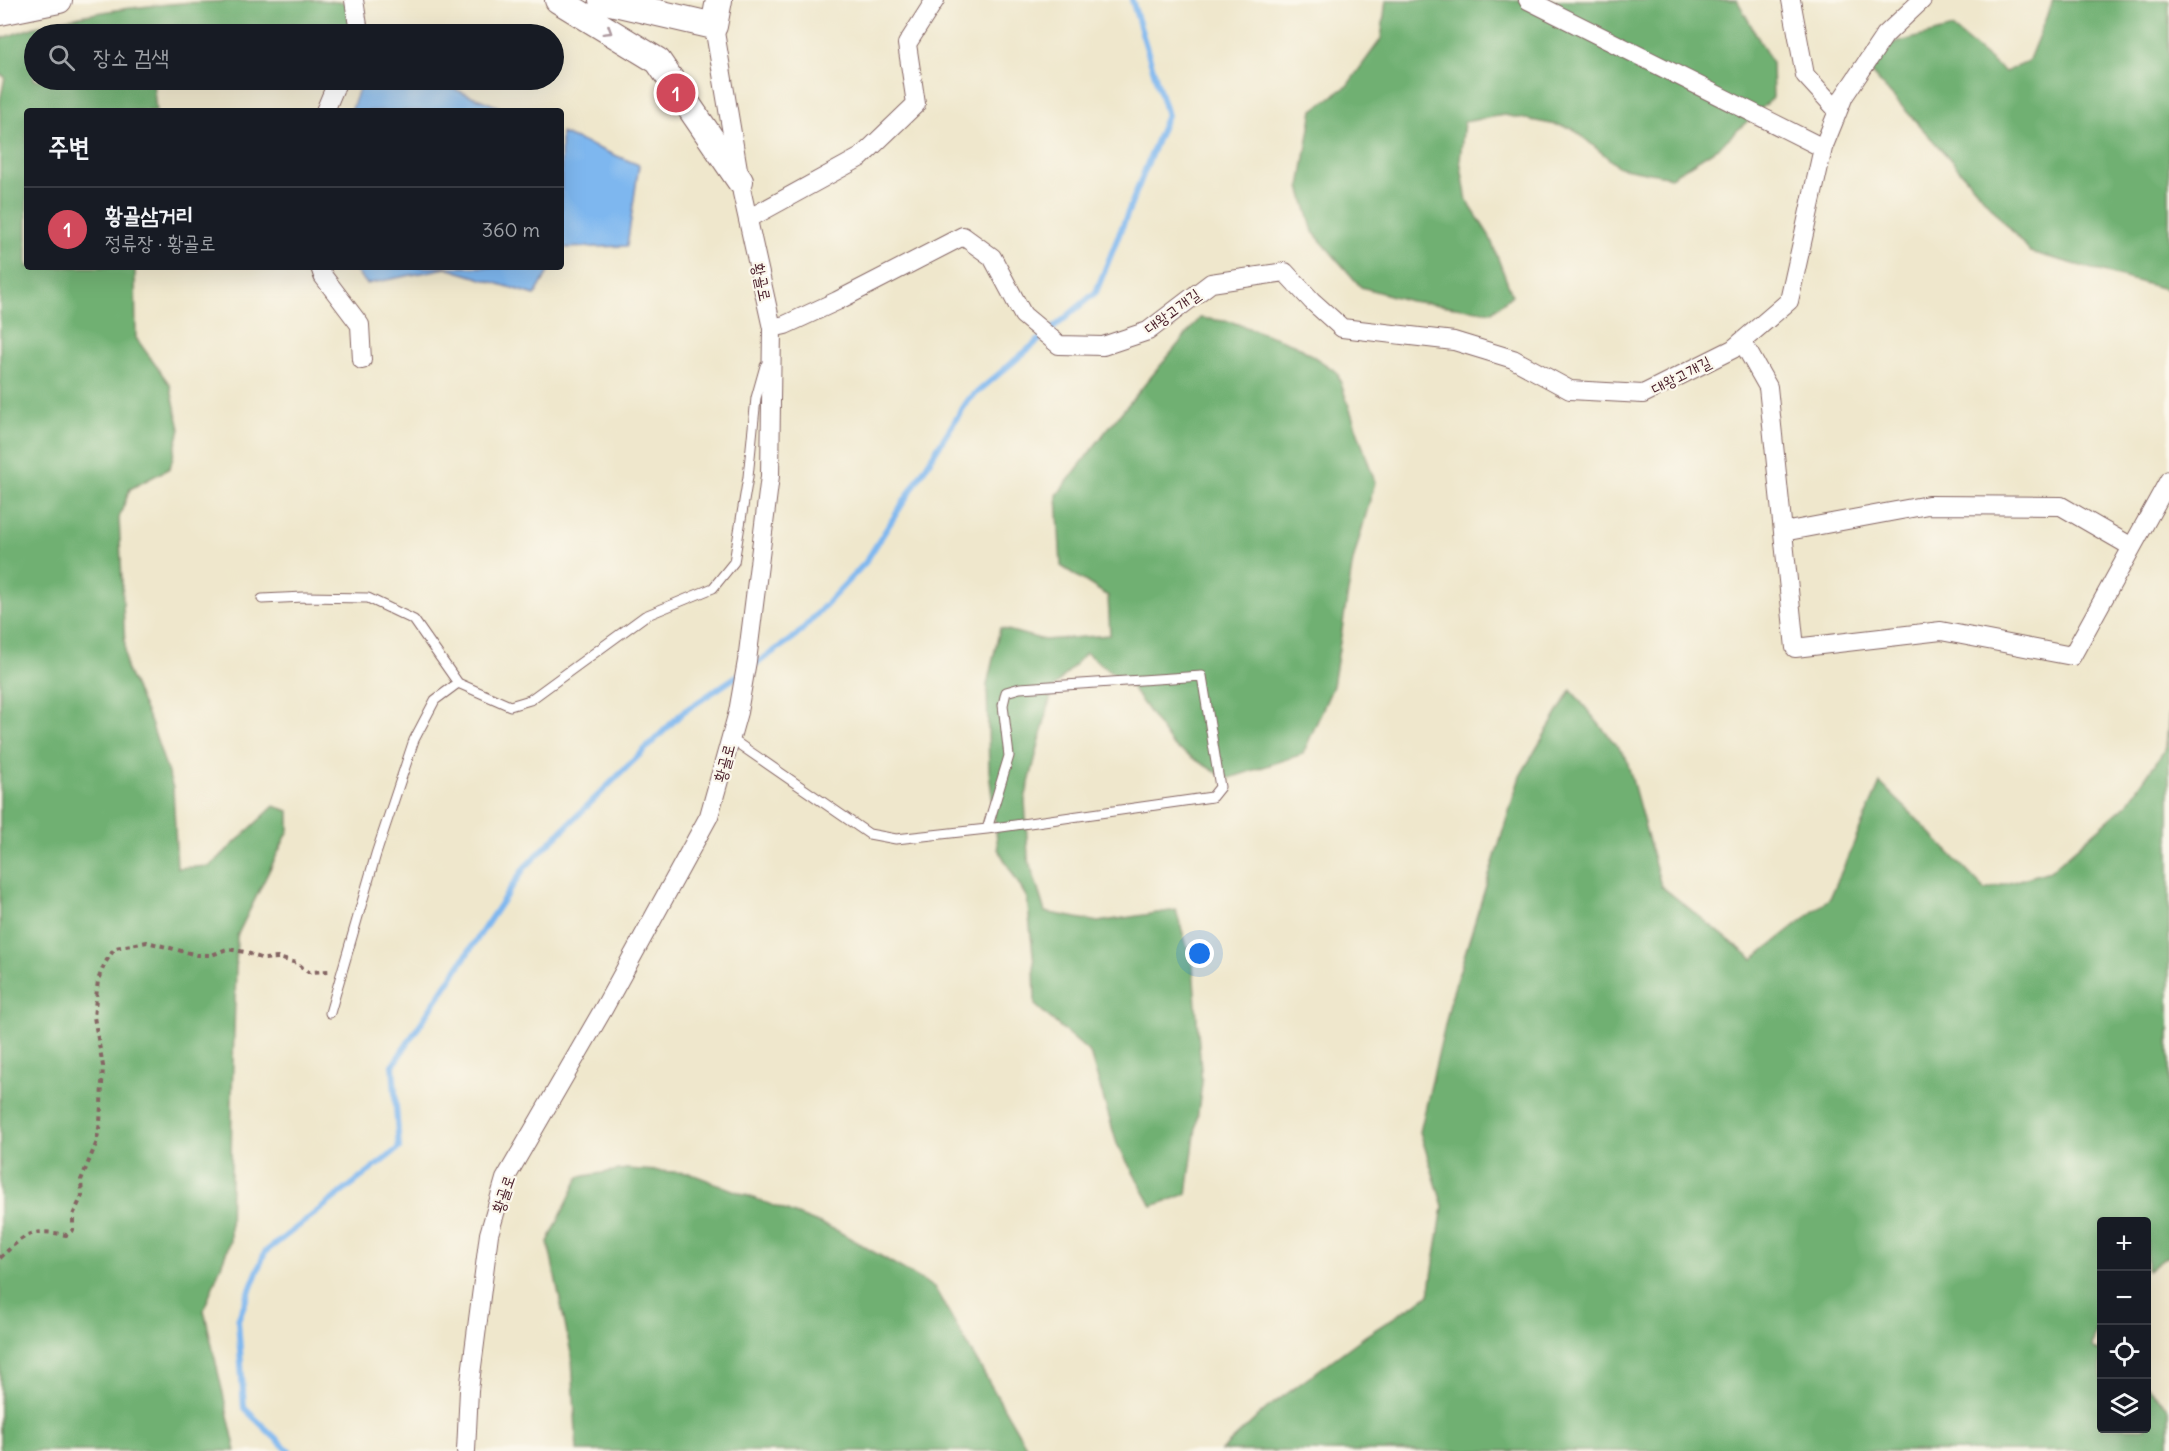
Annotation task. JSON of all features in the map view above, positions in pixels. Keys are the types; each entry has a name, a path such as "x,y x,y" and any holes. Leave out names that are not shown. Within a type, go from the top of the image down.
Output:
{"street":[{"path":"0,12 59,0"},
{"path":"354,0 358,24"},
{"path":"558,0 658,62 740,181"},
{"path":"602,0 714,26 719,0"},
{"path":"748,219 861,157 916,104 907,44 935,0"},
{"path":"1528,0 1823,148"},
{"path":"1791,0 1805,75 1838,111"},
{"name":"대왕고개길","path":"772,334 785,325 963,236 992,257 1023,315 1059,345 1103,346 1148,332 1211,283 1286,272 1312,301 1342,328 1454,341 1513,359 1570,390 1643,394 1733,349 1789,301 1823,148 1844,96 1885,35 1922,0"},
{"name":"황골로","path":"466,1451 469,1390 489,1234 505,1179 604,1008 709,816 738,712 747,661 770,476 772,334 740,181 714,26"},
{"path":"326,108 334,90"},
{"path":"321,270 323,276 360,325 362,360"},
{"path":"1742,341 1768,387 1795,648 1941,631 2072,656 2169,480"},
{"path":"1783,532 1928,505 2061,506 2132,547"}],"lane":[{"path":"262,599 369,598 414,620 458,683 510,706 530,700 645,616 713,588 734,562 748,477 756,398 772,334"},
{"path":"730,738 869,834 896,840 987,829 1212,797 1220,787 1202,676 1020,688 1006,692 1003,705 1009,756 987,829"},
{"path":"330,1013 376,854 414,740 435,700 458,683"}],"path":[{"path":"0,1258 18,1241 32,1233 46,1231 66,1235 73,1230 73,1215 82,1196 81,1180 96,1144 100,1123 103,1066 94,1017 98,980 115,948 147,942 197,955 212,955 227,949 245,952 263,959 278,958 297,963 308,972 342,970"}],"green space":[{"path":"318,0 357,4 363,24 47,24 117,10 157,5"},
{"path":"1386,0 1737,0 1772,63 1773,98 1719,147 1671,177 1619,167 1572,128 1504,115 1464,122 1460,160 1467,201 1489,235 1512,295 1492,312 1410,301 1361,287 1313,232 1300,187 1313,110 1347,86 1381,39"},
{"path":"2053,0 2169,0 2169,290 2030,252 1867,68 1892,44 1952,28 2005,72 2028,62"},
{"path":"24,31 24,90 154,90 156,108 24,108 24,270 135,270 136,338 170,385 180,429 170,468 130,489 119,518 126,668 151,723 173,788 177,868 210,866 274,806 289,811 289,830 237,936 230,1242 204,1310 236,1451 0,1451 0,101 5,77 0,74 0,39"},
{"path":"1200,318 1232,322 1296,345 1337,372 1375,482 1353,561 1333,686 1303,754 1227,779 1173,746 1132,688 1086,653 1053,688 1025,799 1028,857 1045,912 1098,922 1176,910 1193,967 1202,1083 1187,1194 1152,1206 1117,1144 1090,1053 1035,1005 1034,963 1027,898 998,849 989,771 987,685 1000,628 1044,640 1110,635 1108,596 1061,566 1057,495 1106,431"},
{"path":"1571,690 1626,757 1661,886 1753,959 1830,898 1880,783 1985,890 2050,871 2127,804 2166,748 2169,711 2169,1255 2151,1268 2151,1217 2097,1217 2097,1324 2092,1347 2097,1350 2097,1433 2151,1433 2151,1390 2169,1408 2169,1451 1221,1451 1266,1409 1365,1336 1429,1295 1443,1206 1420,1132 1452,995 1520,776"},
{"path":"626,1169 689,1173 836,1230 934,1287 1026,1446 1032,1451 577,1451 572,1358 548,1242 579,1177"}],"water":[{"path":"359,90 457,90 502,108 352,108"},
{"path":"564,134 639,165 627,246 564,248"},
{"path":"355,270 436,270 367,284"},
{"path":"453,270 549,270 535,295"}],"waterway":[{"path":"751,667 796,636 865,563 968,400 1096,292 1167,115 1132,0"},
{"path":"289,1451 244,1408 238,1320 265,1252 399,1148 393,1065 525,867 683,712 740,674"}],"place":[{"name":"황골삼거리","path":"676,93"}]}
